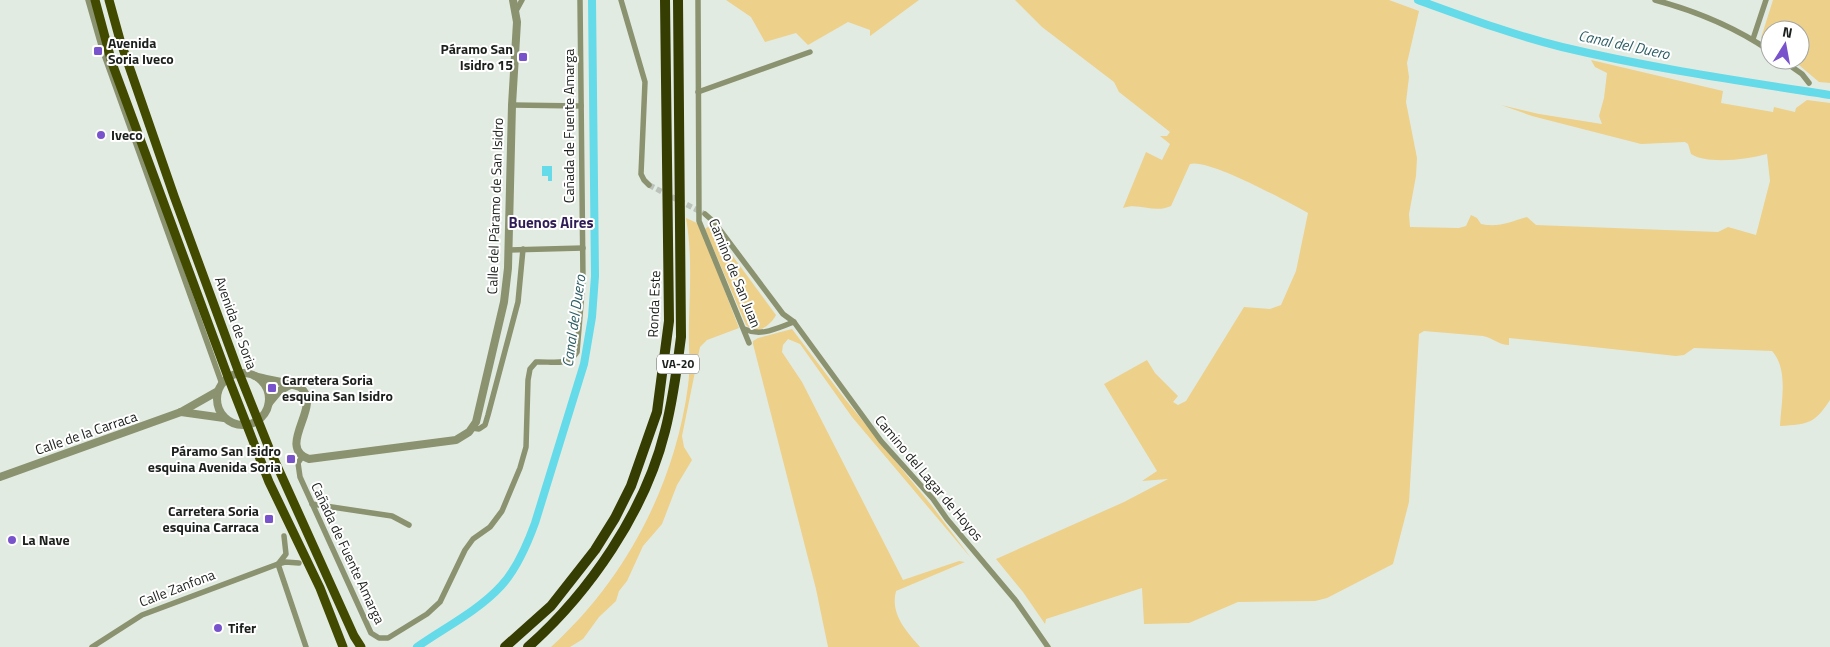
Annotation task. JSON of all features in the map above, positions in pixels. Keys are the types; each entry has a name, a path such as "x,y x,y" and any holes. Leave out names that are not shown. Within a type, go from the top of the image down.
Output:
{"highway":[{"name":"Ronda Este","path":"505,647 551,606 595,550 615,518 631,486 657,412 669,321 665,0"},
{"name":"Ronda Este","path":"528,647 547,630 574,600 606,559 632,516 665,433 676,378 681,322 678,0"}],"main road":[{"name":"Avenida de Soria","path":"95,0 112,63 222,384 247,425 269,482 320,588 343,647"},
{"name":"Avenida de Soria","path":"109,0 120,40 174,196 239,373 258,421 354,636 361,647"}],"street":[{"name":"Avenida de Soria","path":"88,0 102,49 222,384"},
{"name":"Calle del Páramo de San Isidro","path":"302,457 309,459 456,440 472,428 480,409 504,302 509,250 516,10 513,0"},
{"name":"Calle del Páramo de San Isidro","path":"516,10 522,0"},
{"name":"Cañada de Fuente Amarga","path":"302,457 298,464 300,477 371,634 379,638 388,638 427,614 440,602 473,539 490,527 502,511 520,468 526,447 530,369 536,362 567,362 573,360 577,352 582,305 580,0"},
{"path":"621,0 645,82 641,174 650,185"},
{"name":"Camino de San Juan","path":"698,0 699,221 749,343"},
{"path":"1655,0 1692,11 1753,39 1760,44"},
{"path":"1753,39 1766,0"},
{"path":"698,92 810,52"},
{"path":"1796,70 1809,83"},
{"path":"512,105 581,106"},
{"name":"Camino del Lagar de Hoyos","path":"705,214 714,222 784,314 794,322 881,440 933,499 952,526 1016,601 1048,647"},
{"path":"509,250 582,248"},
{"name":"Calle del Páramo de San Isidro","path":"472,428 480,429 485,425 488,415 518,302 523,249"},
{"path":"744,329 754,333 763,333 794,322"},
{"name":"Calle de la Carraca","path":"0,477 181,412 239,373"},
{"path":"239,373 302,388 307,406 296,440 302,457"},
{"path":"255,376 265,386 269,403"},
{"path":"222,384 217,406 224,418"},
{"path":"247,425 258,421 278,391 290,384"},
{"name":"Calle de la Carraca","path":"181,412 203,413 224,418 232,423 247,425"},
{"path":"312,504 392,516 409,525"},
{"path":"284,536 286,554 278,564 306,647"},
{"name":"Calle Zanfona","path":"92,647 142,615 278,564 286,562 299,563"}],"shaded area":[{"path":"726,0 919,0 870,36 870,30 848,22 808,45 796,33 765,42 751,17"},
{"path":"1015,0 1389,0 1419,11 1407,63 1409,77 1406,102 1417,158 1416,176 1409,214 1410,227 1459,228 1466,226 1471,215 1477,218 1481,224 1488,225 1505,224 1527,217 1536,225 1718,232 1728,227 1756,235 1770,181 1767,154 1740,159 1708,159 1691,154 1688,144 1685,142 1641,144 1532,116 1501,105 1539,114 1602,124 1599,116 1604,98 1607,73 1595,67 1591,60 1723,91 1721,103 1773,112 1774,107 1795,112 1796,108 1807,100 1830,103 1830,400 1820,414 1810,421 1780,426 1783,387 1781,367 1772,351 1694,348 1684,355 1676,356 1509,338 1509,345 1505,345 1483,336 1424,331 1419,334 1409,502 1393,564 1327,598 1315,601 1238,602 1189,623 1144,624 1142,588 1046,619 1045,624 1023,592 996,559 1124,502 1168,479 1142,481 1157,471 1104,384 1147,360 1155,373 1178,396 1173,402 1178,405 1186,401 1244,307 1270,309 1281,305 1296,271 1308,213 1248,182 1199,164 1190,164 1171,206 1159,209 1135,206 1123,208 1146,152 1162,160 1170,144 1160,136 1167,136 1170,132 1119,92 1114,82 1042,27"},
{"path":"1773,0 1830,0 1830,83 1819,82 1805,70 1810,70 1810,20 1767,20"},
{"path":"686,218 699,224 739,328 707,340 700,347 682,436 684,447 692,460 677,485 662,524 643,546 627,581 619,591 616,601 599,617 583,639 570,647 551,647 578,621 602,592 623,561 642,528 672,459 689,378 690,270"},
{"path":"710,225 776,315 767,326 754,330 746,325 705,229"},
{"path":"792,329 971,558 852,417 800,344 788,339 783,345 782,352 802,382 903,580 959,561 965,562 896,591 895,607 900,622 920,647 828,647 816,589 753,344 753,341 758,338"}],"water":[{"path":"542,166 552,166 552,181 548,181 548,176 542,176"}],"waterway":[{"name":"Canal del Duero","path":"417,647 492,595 507,579 517,564 535,523 584,364 592,317 595,276 592,0"},
{"name":"Canal del Duero","path":"1418,0 1507,31 1595,55 1662,68 1830,95"}],"tunnel":[{"path":"649,185 703,213"}],"place":[{"name":"Avenida Soria Iveco","path":"98,51"},
{"name":"Páramo San Isidro 15","path":"523,57"},
{"name":"Iveco","path":"101,135"},
{"name":"Carretera Soria esquina San Isidro","path":"272,388"},
{"name":"Páramo San Isidro esquina Avenida Soria","path":"291,459"},
{"name":"Carretera Soria esquina Carraca","path":"269,519"},
{"name":"La Nave","path":"12,540"},
{"name":"Tifer","path":"218,628"}],"district":[{"name":"Buenos Aires","path":"551,223"}]}
